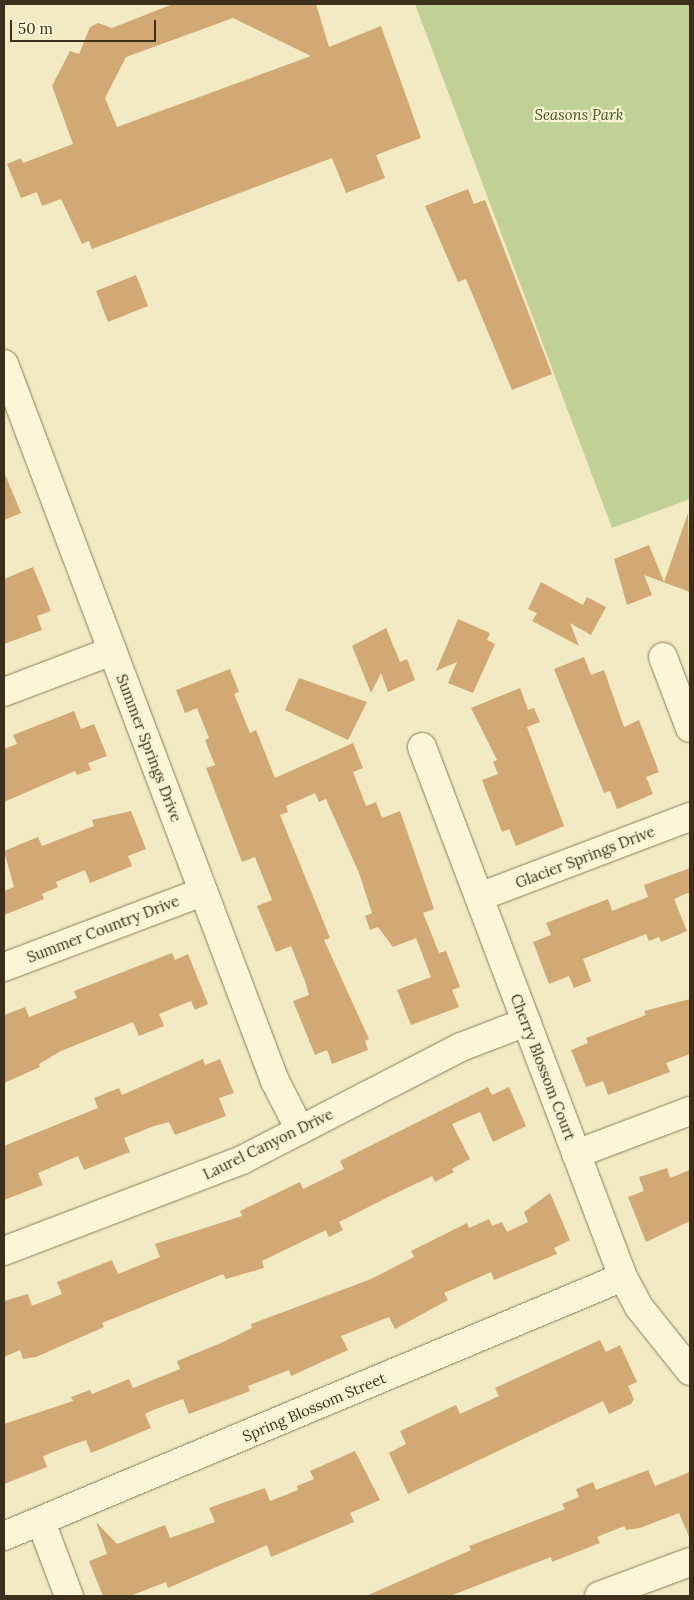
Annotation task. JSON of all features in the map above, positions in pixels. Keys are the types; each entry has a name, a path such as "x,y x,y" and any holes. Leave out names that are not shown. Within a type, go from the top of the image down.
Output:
{"street":[{"name":"Summer Springs Drive","path":"4,364 12,413 112,651 275,1081 300,1130"},
{"path":"4,692 112,651"},
{"path":"663,657 690,728"},
{"name":"Cherry Blossom Court","path":"422,747 623,1277 639,1307 690,1371"},
{"name":"Glacier Springs Drive","path":"479,897 690,817"},
{"name":"Summer Country Drive","path":"4,967 203,892"},
{"name":"Laurel Canyon Drive","path":"4,1251 213,1173 461,1047 526,1022"},
{"path":"576,1154 690,1111"},
{"name":"Spring Blossom Street","path":"4,1536 623,1277"},
{"path":"41,1522 68,1596"},
{"path":"599,1596 690,1562"}],"green space":[{"name":"Seasons Park","path":"415,4 690,4 690,499 612,528"}],"building":[{"path":"173,4 316,4 329,47 381,26 421,138 376,155 385,178 346,193 332,158 92,249 89,241 82,244 61,199 42,206 37,192 21,198 7,164 21,158 23,163 73,144 52,86 70,51 79,54 90,27 98,23 112,28","holes":["233,18 311,56 117,127 105,98 126,57"]},
{"path":"468,189 474,204 485,200 552,374 512,390 466,279 458,282 425,206"},
{"path":"136,275 148,306 108,322 96,291"},
{"path":"4,472 21,513 4,520"},
{"path":"688,513 690,592 644,575 652,595 627,605 614,559 649,545 664,582"},
{"path":"33,567 51,611 37,616 42,630 4,644 4,579"},
{"path":"541,582 583,605 587,597 606,607 591,635 570,623 579,646 532,621 537,613 528,609"},
{"path":"458,619 490,633 487,640 495,644 473,693 448,683 457,662 436,671"},
{"path":"386,628 400,662 407,659 415,680 388,692 381,673 371,693 352,646"},
{"path":"584,657 591,675 604,670 624,727 639,720 659,772 646,777 653,794 617,809 610,791 604,793 554,669"},
{"path":"230,669 239,692 234,694 250,733 256,730 275,778 353,743 363,768 353,772 366,806 376,802 382,818 400,811 434,909 423,913 439,953 446,951 460,987 452,990 459,1007 411,1025 397,990 431,977 416,938 393,947 378,927 370,930 365,916 372,913 359,873 326,799 319,802 315,793 286,806 288,812 280,815 330,938 324,940 369,1039 365,1041 368,1050 332,1064 327,1050 315,1055 293,1001 309,995 305,981 291,946 276,952 257,906 272,900 255,857 242,862 206,768 215,765 205,740 209,738 197,708 185,713 176,690"},
{"path":"299,678 367,702 348,740 285,710"},
{"path":"520,688 528,710 534,708 540,722 527,727 564,826 516,846 509,829 502,832 482,780 498,774 493,762 497,760 471,708"},
{"path":"74,711 81,729 94,724 107,756 88,763 91,770 77,775 75,771 4,802 4,749 17,744 13,735"},
{"path":"131,811 146,849 128,856 132,866 90,883 85,870 56,882 58,887 42,894 44,899 4,915 4,891 14,887 4,851 38,837 42,846 94,826 92,820"},
{"path":"690,868 690,892 674,899 687,931 661,942 659,937 649,941 646,934 583,959 591,981 574,988 569,976 549,984 533,942 551,935 546,923 608,899 612,911 648,897 644,885"},
{"path":"172,953 175,960 188,954 208,1004 195,1010 191,1001 159,1014 164,1026 139,1036 133,1022 61,1051 39,1064 40,1067 4,1083 4,1015 25,1007 29,1017 77,998 74,991"},
{"path":"690,999 690,1054 666,1063 670,1072 608,1095 603,1081 586,1087 571,1050 588,1043 586,1038 646,1015 644,1011"},
{"path":"203,1059 205,1065 220,1059 234,1093 219,1098 226,1116 175,1135 169,1122 154,1126 124,1138 130,1152 84,1170 78,1156 38,1173 43,1185 4,1200 4,1146 98,1108 94,1098 119,1088 122,1095"},
{"path":"488,1087 492,1095 509,1087 526,1126 493,1142 480,1112 452,1124 470,1159 452,1169 454,1172 435,1182 432,1176 388,1197 339,1222 343,1230 329,1237 326,1230 262,1261 264,1268 226,1279 223,1274 102,1323 104,1327 36,1357 23,1359 20,1350 4,1357 4,1301 28,1294 32,1306 62,1294 57,1282 112,1260 118,1274 160,1257 155,1244 242,1216 240,1211 300,1182 303,1189 344,1169 340,1161"},
{"path":"667,1168 670,1178 690,1170 690,1221 646,1242 628,1197 644,1191 639,1177"},
{"path":"550,1193 570,1240 554,1248 557,1254 494,1280 491,1272 444,1293 448,1300 395,1329 389,1317 341,1336 348,1350 291,1376 289,1370 248,1386 250,1391 189,1414 183,1399 153,1410 145,1414 151,1428 91,1453 86,1440 71,1445 43,1456 47,1467 4,1484 4,1424 73,1401 71,1397 90,1390 92,1394 129,1379 133,1388 180,1369 177,1361 252,1328 251,1324 371,1279 414,1257 411,1251 467,1223 469,1228 489,1219 492,1226 502,1222 507,1232 528,1222 524,1212"},
{"path":"600,1340 606,1352 620,1345 637,1382 628,1386 634,1399 631,1404 609,1414 603,1401 408,1494 389,1453 406,1444 400,1431 456,1405 460,1414 499,1396 495,1388"},
{"path":"355,1451 380,1500 350,1513 354,1522 271,1557 267,1545 168,1588 166,1582 130,1596 103,1596 89,1561 107,1554 96,1522 117,1544 165,1525 170,1538 215,1522 209,1508 265,1488 270,1501 298,1490 297,1486 314,1479 310,1471"},
{"path":"648,1470 655,1486 690,1472 690,1539 679,1513 640,1528 626,1530 624,1526 597,1537 600,1543 552,1562 551,1557 450,1596 366,1596 471,1550 469,1546 565,1509 562,1504 579,1497 576,1489 593,1482 596,1490"}]}
